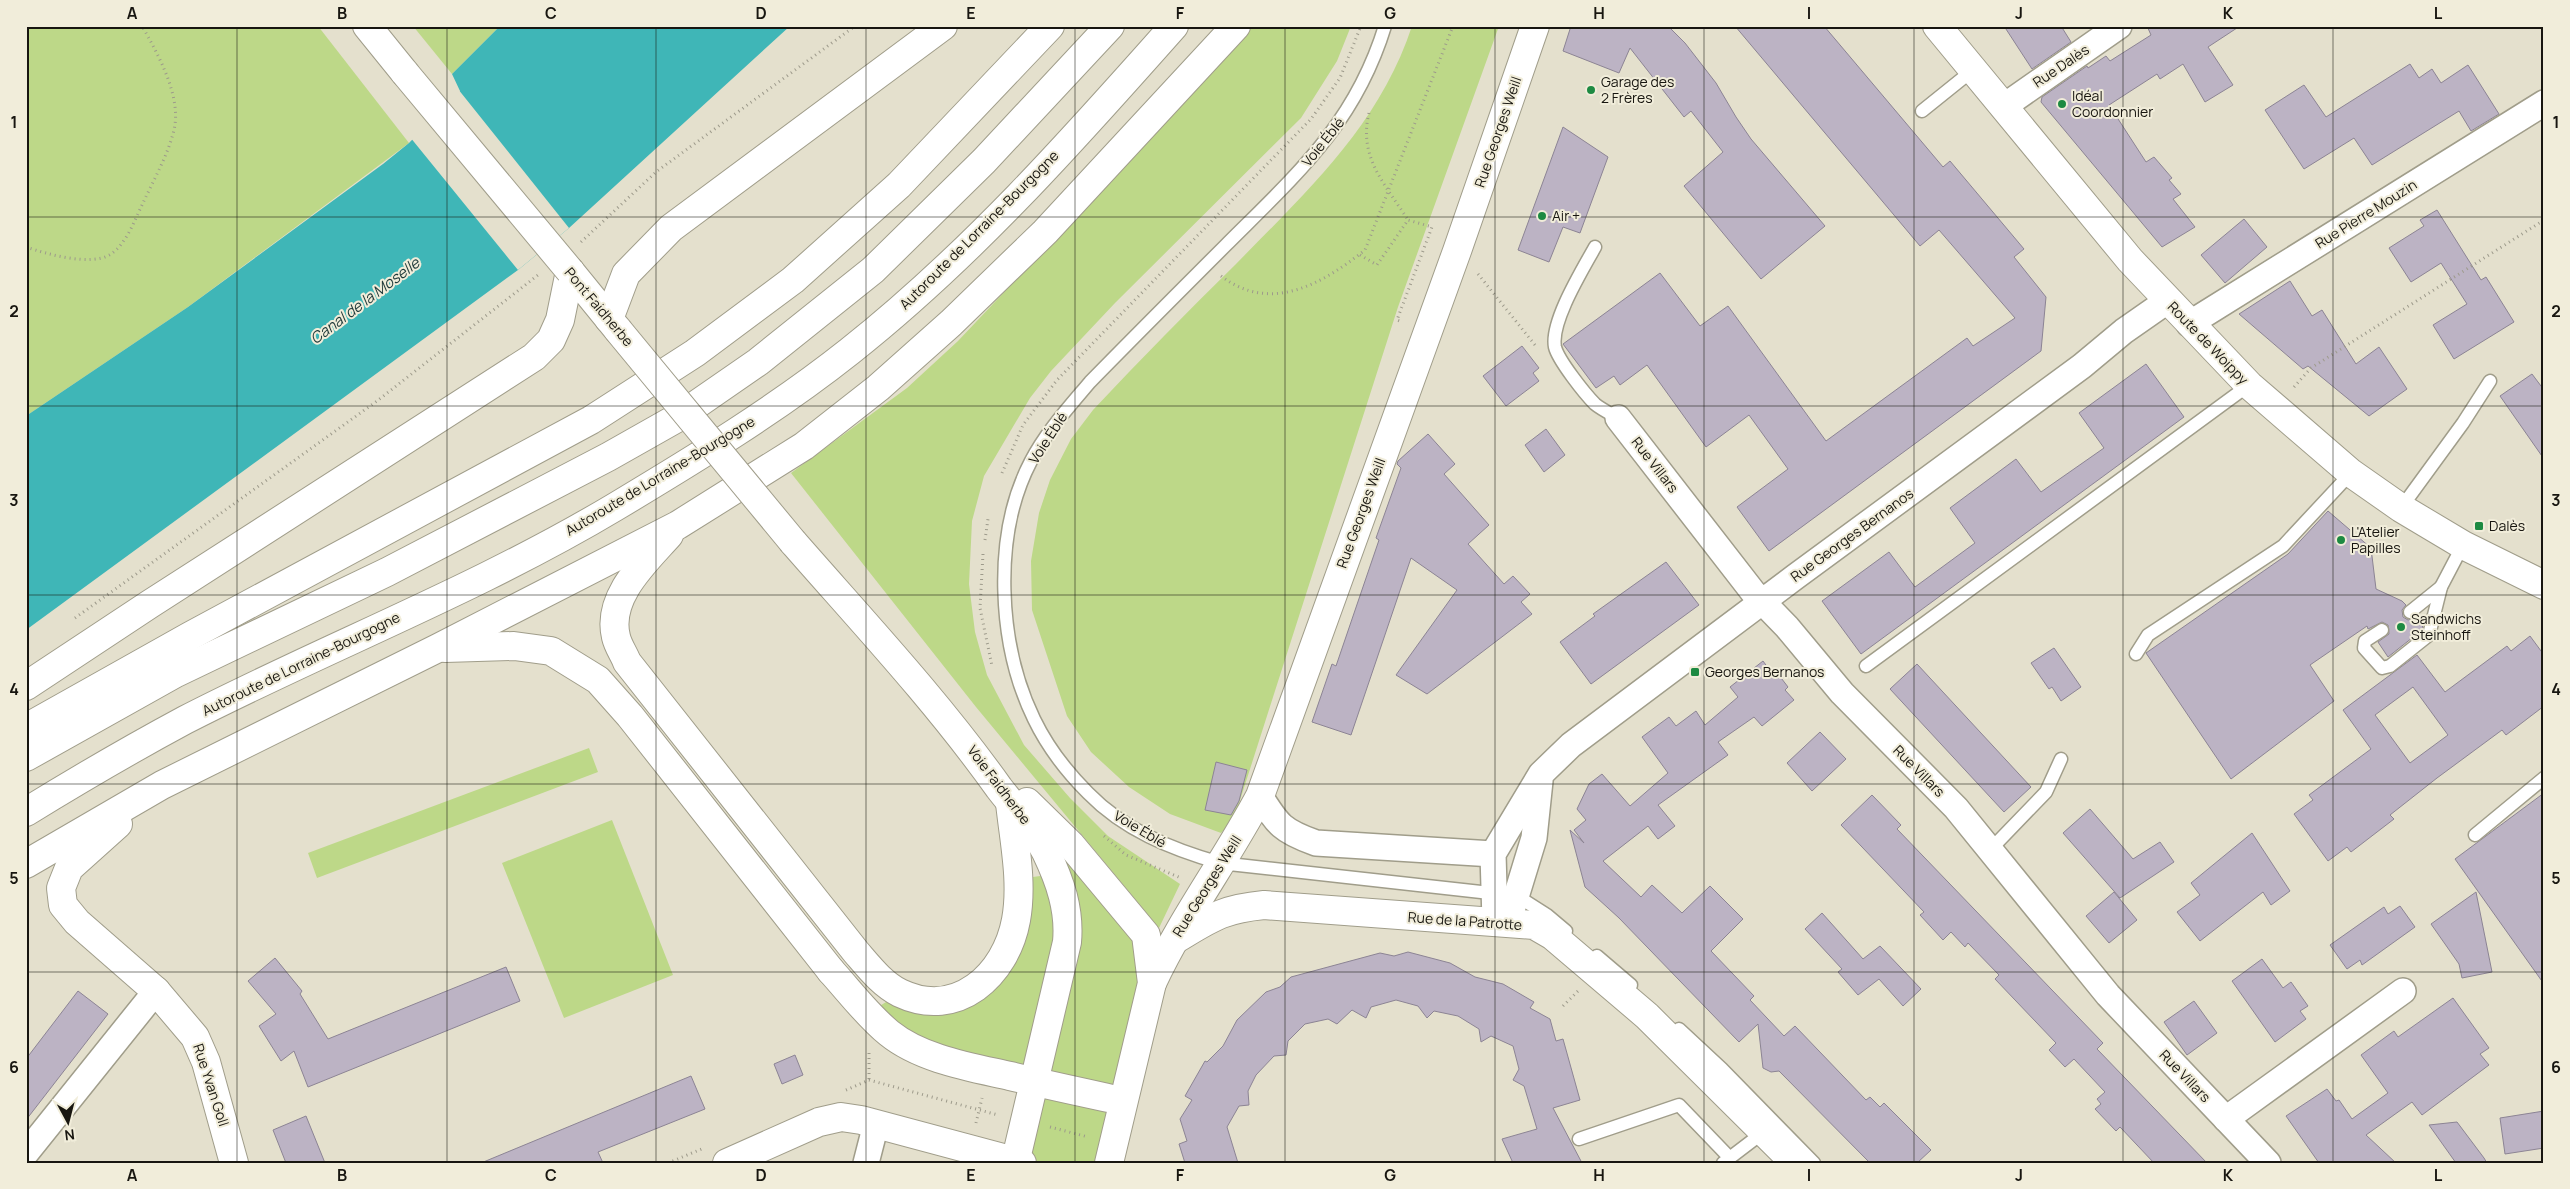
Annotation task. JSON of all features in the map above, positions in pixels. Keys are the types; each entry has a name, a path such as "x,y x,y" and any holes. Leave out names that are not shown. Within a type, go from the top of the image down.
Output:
{"main road":[{"name":"Pont Faidherbe","path":"367,26 793,542"},
{"path":"614,324 626,274 671,228 943,26"},
{"path":"26,728 190,636 590,420 695,353 793,280 899,185 1050,26"},
{"path":"26,757 176,673 387,572 608,457 677,418 758,362 873,270 984,161 1110,26"},
{"name":"Autoroute de Lorraine-Bourgogne","path":"26,812 95,770 187,720 492,572 612,508 753,421 849,352 923,289 1016,197 1174,26"},
{"path":"26,864 162,785 438,648 678,525 804,446 878,388 944,329 1045,232 1236,26"},
{"name":"Rue Georges Weill","path":"1152,983 1172,941 1201,892 1236,841 1260,796 1457,251 1535,26"},
{"name":"Route de Woippy","path":"1937,26 2130,260 2249,385 2351,473 2401,508 2463,545 2544,585"},
{"path":"26,686 534,357 551,340 560,320 563,263"},
{"path":"678,525 637,572 616,604 616,637 627,662 856,952 881,980 900,993 925,1000 946,1001 968,994 985,979 1004,955 1016,921 1018,879 1010,803"},
{"name":"Voie Faidherbe","path":"793,542 965,741 1033,831 1046,852 1064,897 1068,922 1067,942 1034,1082 1018,1162"},
{"path":"438,648 514,646 551,650 598,680 630,716 831,971 890,1034 918,1050 944,1060 1122,1101"},
{"path":"965,741 1071,845 1146,935 1152,983 1122,1101 1109,1163"},
{"name":"Rue Yvan Goll","path":"162,785 69,868 61,888 64,905 76,922 156,991 195,1037 206,1062 234,1163"},
{"name":"Rue de la Patrotte","path":"1172,941 1222,912 1235,908 1264,906 1534,925 1553,936 1647,1016 1765,1131 1795,1163"},
{"path":"727,1163 819,1122 841,1117 876,1124 1018,1162"}],"street":[{"name":"Rue Dalès","path":"2003,107 2120,26"},
{"name":"Rue Pierre Mouzin","path":"2189,324 2544,104"},
{"name":"Rue Georges Bernanos","path":"1493,854 1541,774 1571,745 2082,366 2124,331 2167,301"},
{"name":"Rue Villars","path":"1618,418 1763,602 1842,693 1956,808 2108,995 2268,1163"},
{"path":"1501,922 1505,894 1534,838 1541,774"},
{"path":"1260,796 1278,824 1295,835 1316,843 1493,854 1505,894"},
{"path":"26,1153 156,991"},
{"path":"2226,1119 2403,991"},
{"path":"866,1163 876,1124"}],"lane":[{"name":"Voie Éblé","path":"1220,864 1181,852 1150,839 1119,819 1088,793 1059,759 1034,720 1021,685 1005,609 1008,538 1016,501 1031,462 1058,420 1090,382 1313,158 1350,109 1377,52 1385,26"},
{"path":"1922,112 1973,70"},
{"path":"1596,247 1573,285 1558,326 1554,346 1559,358 1595,404 1618,418"},
{"path":"2401,508 2463,423 2490,381"},
{"path":"1866,666 2249,385"},
{"path":"2136,654 2148,635 2283,546 2351,473"},
{"path":"2382,630 2365,641 2364,648 2382,668 2390,666 2429,636 2441,587 2463,545"},
{"path":"2410,612 2441,587"},
{"path":"1990,849 2046,792 2061,759"},
{"path":"2476,835 2544,778"},
{"name":"Rue de la Patrotte","path":"1220,864 1355,880 1505,894 1547,915 1582,943 1722,1069 1814,1163"},
{"path":"1579,1139 1679,1105 1726,1160 1747,1147 1765,1131"}],"path":[{"path":"26,247 49,255 95,259 111,254 128,233 165,156 174,128 172,96 163,63 142,26"},
{"path":"74,618 377,401 563,263 656,172 855,26"},
{"path":"1001,475 1023,425 1057,380 1311,119 1340,78 1361,26"},
{"path":"1186,248 1206,266 1236,288 1263,296 1300,289 1336,273 1360,255 1365,250 1453,26"},
{"path":"1371,108 1365,129 1367,151 1377,173 1408,220 1432,227 1397,320 1425,336"},
{"path":"1360,255 1377,265 1408,220"},
{"path":"2275,408 2311,368 2544,220"},
{"path":"1457,251 1539,350"},
{"path":"989,516 983,558 980,608 988,656 994,672"},
{"path":"1098,830 1126,855 1182,878 1201,892"},
{"path":"970,1150 988,1071"}],"green space":[{"path":"26,26 318,26 409,143 188,307 26,416"},
{"path":"413,26 500,26 452,74"},
{"path":"1249,26 1351,26 1337,61 1301,118 1115,303 1051,371 1030,398 984,476 972,521 969,584 975,632 987,675 1024,745 1070,798 1108,836 1180,884 1159,928 976,707 791,473 907,388 958,341 1143,145"},
{"path":"1412,26 1499,26 1398,307 1234,819 1221,833 1170,814 1129,787 1091,752 1067,716 1032,610 1031,561 1039,513 1050,480 1071,439 1093,410 1289,210 1361,126 1381,95 1398,62"},
{"path":"589,748 598,772 317,878 308,853"},
{"path":"612,820 673,975 564,1018 502,863"},
{"path":"1071,845 1146,935 1109,1163 1015,1163 1034,1082 987,1071 868,1013 901,993 925,1000 985,979 1018,879 1055,874"}],"water":[{"name":"Canal de la Moselle","path":"500,26 790,26 569,228 518,270 26,630 26,416 188,307 409,143 460,91 452,74"}],"pier":[{"path":"454,84 569,228 518,270 410,137 457,90"}],"building":[{"path":"1571,26 1668,26 1685,43 1716,83 1751,139 1825,226 1761,279 1684,186 1723,152 1691,111 1684,117 1630,48 1619,73 1563,51"},
{"path":"1735,26 1824,26 1943,167 1950,161 2024,249 2014,257 2046,297 2041,351 1769,551 1737,507 1788,469 1749,415 1706,447 1647,365 1620,385 1614,376 1596,388 1563,344 1660,273 1700,326 1728,306 1826,441 1967,338 1973,346 2015,318 1939,230 1920,246"},
{"path":"2004,26 2061,26 2071,42 2032,69"},
{"path":"2147,26 2240,26 2208,47 2233,85 2205,102 2183,64 2160,79 2157,74 2109,105 2146,162 2154,157 2172,178 2169,180 2181,194 2173,199 2195,227 2162,247 2041,102 2042,97 2087,66 2088,68 2106,56 2110,61 2151,35"},
{"path":"2410,64 2419,78 2432,69 2441,83 2468,65 2499,114 2471,131 2459,111 2372,165 2354,138 2304,169 2265,110 2304,85 2326,117"},
{"path":"1563,127 1608,157 1580,233 1563,227 1549,262 1518,250"},
{"path":"2437,210 2481,280 2486,277 2514,322 2454,359 2433,325 2467,304 2441,263 2411,282 2389,248 2424,226 2420,220"},
{"path":"2244,219 2267,247 2225,283 2201,255"},
{"path":"2290,281 2312,316 2322,310 2356,364 2379,347 2407,389 2369,416 2308,366 2303,369 2239,314"},
{"path":"1522,346 1539,368 1533,373 1539,381 1506,406 1483,376"},
{"path":"2146,364 2184,417 1861,654 1822,601 1889,552 1915,587 1975,543 1950,508 2016,459 2041,492 2104,448 2079,413"},
{"path":"2532,374 2544,390 2544,459 2500,396"},
{"path":"1546,429 1565,455 1544,472 1525,445"},
{"path":"1428,434 1455,464 1444,474 1489,525 1468,544 1504,584 1513,576 1530,594 1521,602 1532,614 1427,694 1396,675 1457,590 1411,558 1351,735 1312,722 1332,664 1336,666 1379,540 1376,538 1401,468 1397,464 1398,461"},
{"path":"2328,511 2371,548 2376,589 2402,601 2406,605 2402,610 2403,617 2408,620 2415,618 2423,627 2422,630 2388,657 2378,642 2389,634 2388,625 2382,622 2368,629 2367,626 2310,665 2334,701 2231,779 2146,653 2288,554"},
{"path":"1666,562 1699,605 1591,684 1560,642 1595,616 1593,614"},
{"path":"2530,636 2544,655 2544,706 2506,735 2502,730 2437,778 2390,815 2394,819 2351,852 2347,847 2328,861 2294,814 2313,800 2309,795 2371,749 2343,710 2417,655 2445,692 2507,646 2511,651","holes":["2413,687 2448,735 2410,763 2375,715"]},
{"path":"2054,648 2081,687 2061,701 2052,687 2049,689 2031,663"},
{"path":"1763,661 1771,672 1775,670 1788,687 1785,690 1794,700 1762,726 1754,717 1718,742 1728,755 1658,805 1675,826 1658,839 1648,826 1603,861 1641,897 1652,885 1682,913 1710,886 1743,919 1711,951 1754,996 1750,1000 1784,1036 1795,1026 1866,1100 1870,1097 1880,1107 1884,1103 1931,1150 1917,1163 1870,1163 1779,1071 1771,1072 1763,1068 1758,1024 1739,1042 1619,918 1585,887 1570,830 1584,843 1574,830 1586,820 1577,809 1589,784 1602,774 1630,806 1668,773 1642,737 1669,717 1676,726 1696,711 1705,725 1738,697 1730,687"},
{"path":"1917,664 2031,787 2004,812 1890,689"},
{"path":"1820,732 1846,759 1812,791 1787,763"},
{"path":"1216,762 1247,770 1239,801 1231,815 1205,810"},
{"path":"2544,793 2544,984 2455,859"},
{"path":"1872,795 1901,825 1897,829 2103,1043 2097,1049 2207,1163 2154,1163 2120,1127 2116,1131 2095,1109 2101,1104 2097,1099 2105,1092 2074,1059 2065,1067 2049,1050 2056,1043 1995,979 1999,975 1968,943 1965,947 1951,932 1943,940 1920,915 1924,912 1841,825"},
{"path":"2090,809 2133,859 2160,842 2174,862 2120,898 2063,833"},
{"path":"2252,833 2290,891 2271,905 2263,892 2200,941 2177,912 2200,895 2191,883"},
{"path":"2114,892 2137,920 2109,943 2086,916"},
{"path":"2476,892 2492,972 2462,978 2459,964 2431,924"},
{"path":"2400,906 2415,927 2362,965 2360,960 2347,969 2330,945 2384,907 2388,914"},
{"path":"1822,913 1863,959 1880,946 1921,989 1903,1006 1879,979 1858,995 1838,972 1842,969 1805,929"},
{"path":"1408,952 1450,963 1475,977 1503,984 1534,1002 1530,1008 1550,1019 1556,1041 1563,1039 1580,1100 1553,1108 1582,1163 1513,1163 1502,1139 1537,1129 1524,1086 1513,1080 1519,1069 1513,1046 1491,1036 1481,1042 1479,1029 1458,1016 1434,1011 1427,1018 1418,1006 1396,1000 1371,1007 1366,1018 1352,1010 1337,1024 1328,1019 1305,1024 1288,1041 1286,1055 1274,1056 1256,1075 1248,1091 1249,1105 1239,1106 1227,1127 1238,1163 1185,1163 1179,1144 1187,1141 1180,1119 1192,1100 1185,1096 1205,1061 1207,1062 1223,1046 1237,1020 1266,992 1280,987 1291,977 1380,953 1394,956"},
{"path":"275,958 302,991 300,994 328,1039 506,967 520,1001 308,1087 294,1051 281,1061 259,1026 276,1014 248,981"},
{"path":"2262,959 2283,988 2291,982 2308,1006 2300,1011 2306,1019 2275,1042 2232,981"},
{"path":"78,991 108,1014 26,1120 26,1059"},
{"path":"2453,998 2489,1048 2480,1054 2489,1065 2422,1115 2412,1102 2366,1135 2396,1163 2319,1163 2286,1116 2327,1089 2336,1101 2339,1100 2352,1119 2388,1093 2361,1055 2394,1031 2398,1037"},
{"path":"2194,1001 2217,1033 2187,1055 2164,1022"},
{"path":"795,1055 803,1075 782,1084 774,1064"},
{"path":"691,1076 705,1109 598,1152 603,1163 481,1163"},
{"path":"2544,1111 2544,1148 2505,1154 2500,1118"},
{"path":"306,1116 325,1163 286,1163 273,1130"},
{"path":"2457,1122 2487,1163 2456,1163 2429,1125"}],"place":[{"name":"Garage des 2 Frères","path":"1591,90"},
{"name":"Idéal Coordonnier","path":"2062,104"},
{"name":"Air +","path":"1542,216"},
{"name":"Dalès","path":"2479,526"},
{"name":"L'Atelier Papilles","path":"2341,540"},
{"name":"Sandwichs Steinhoff","path":"2401,627"},
{"name":"Georges Bernanos","path":"1695,672"}]}
